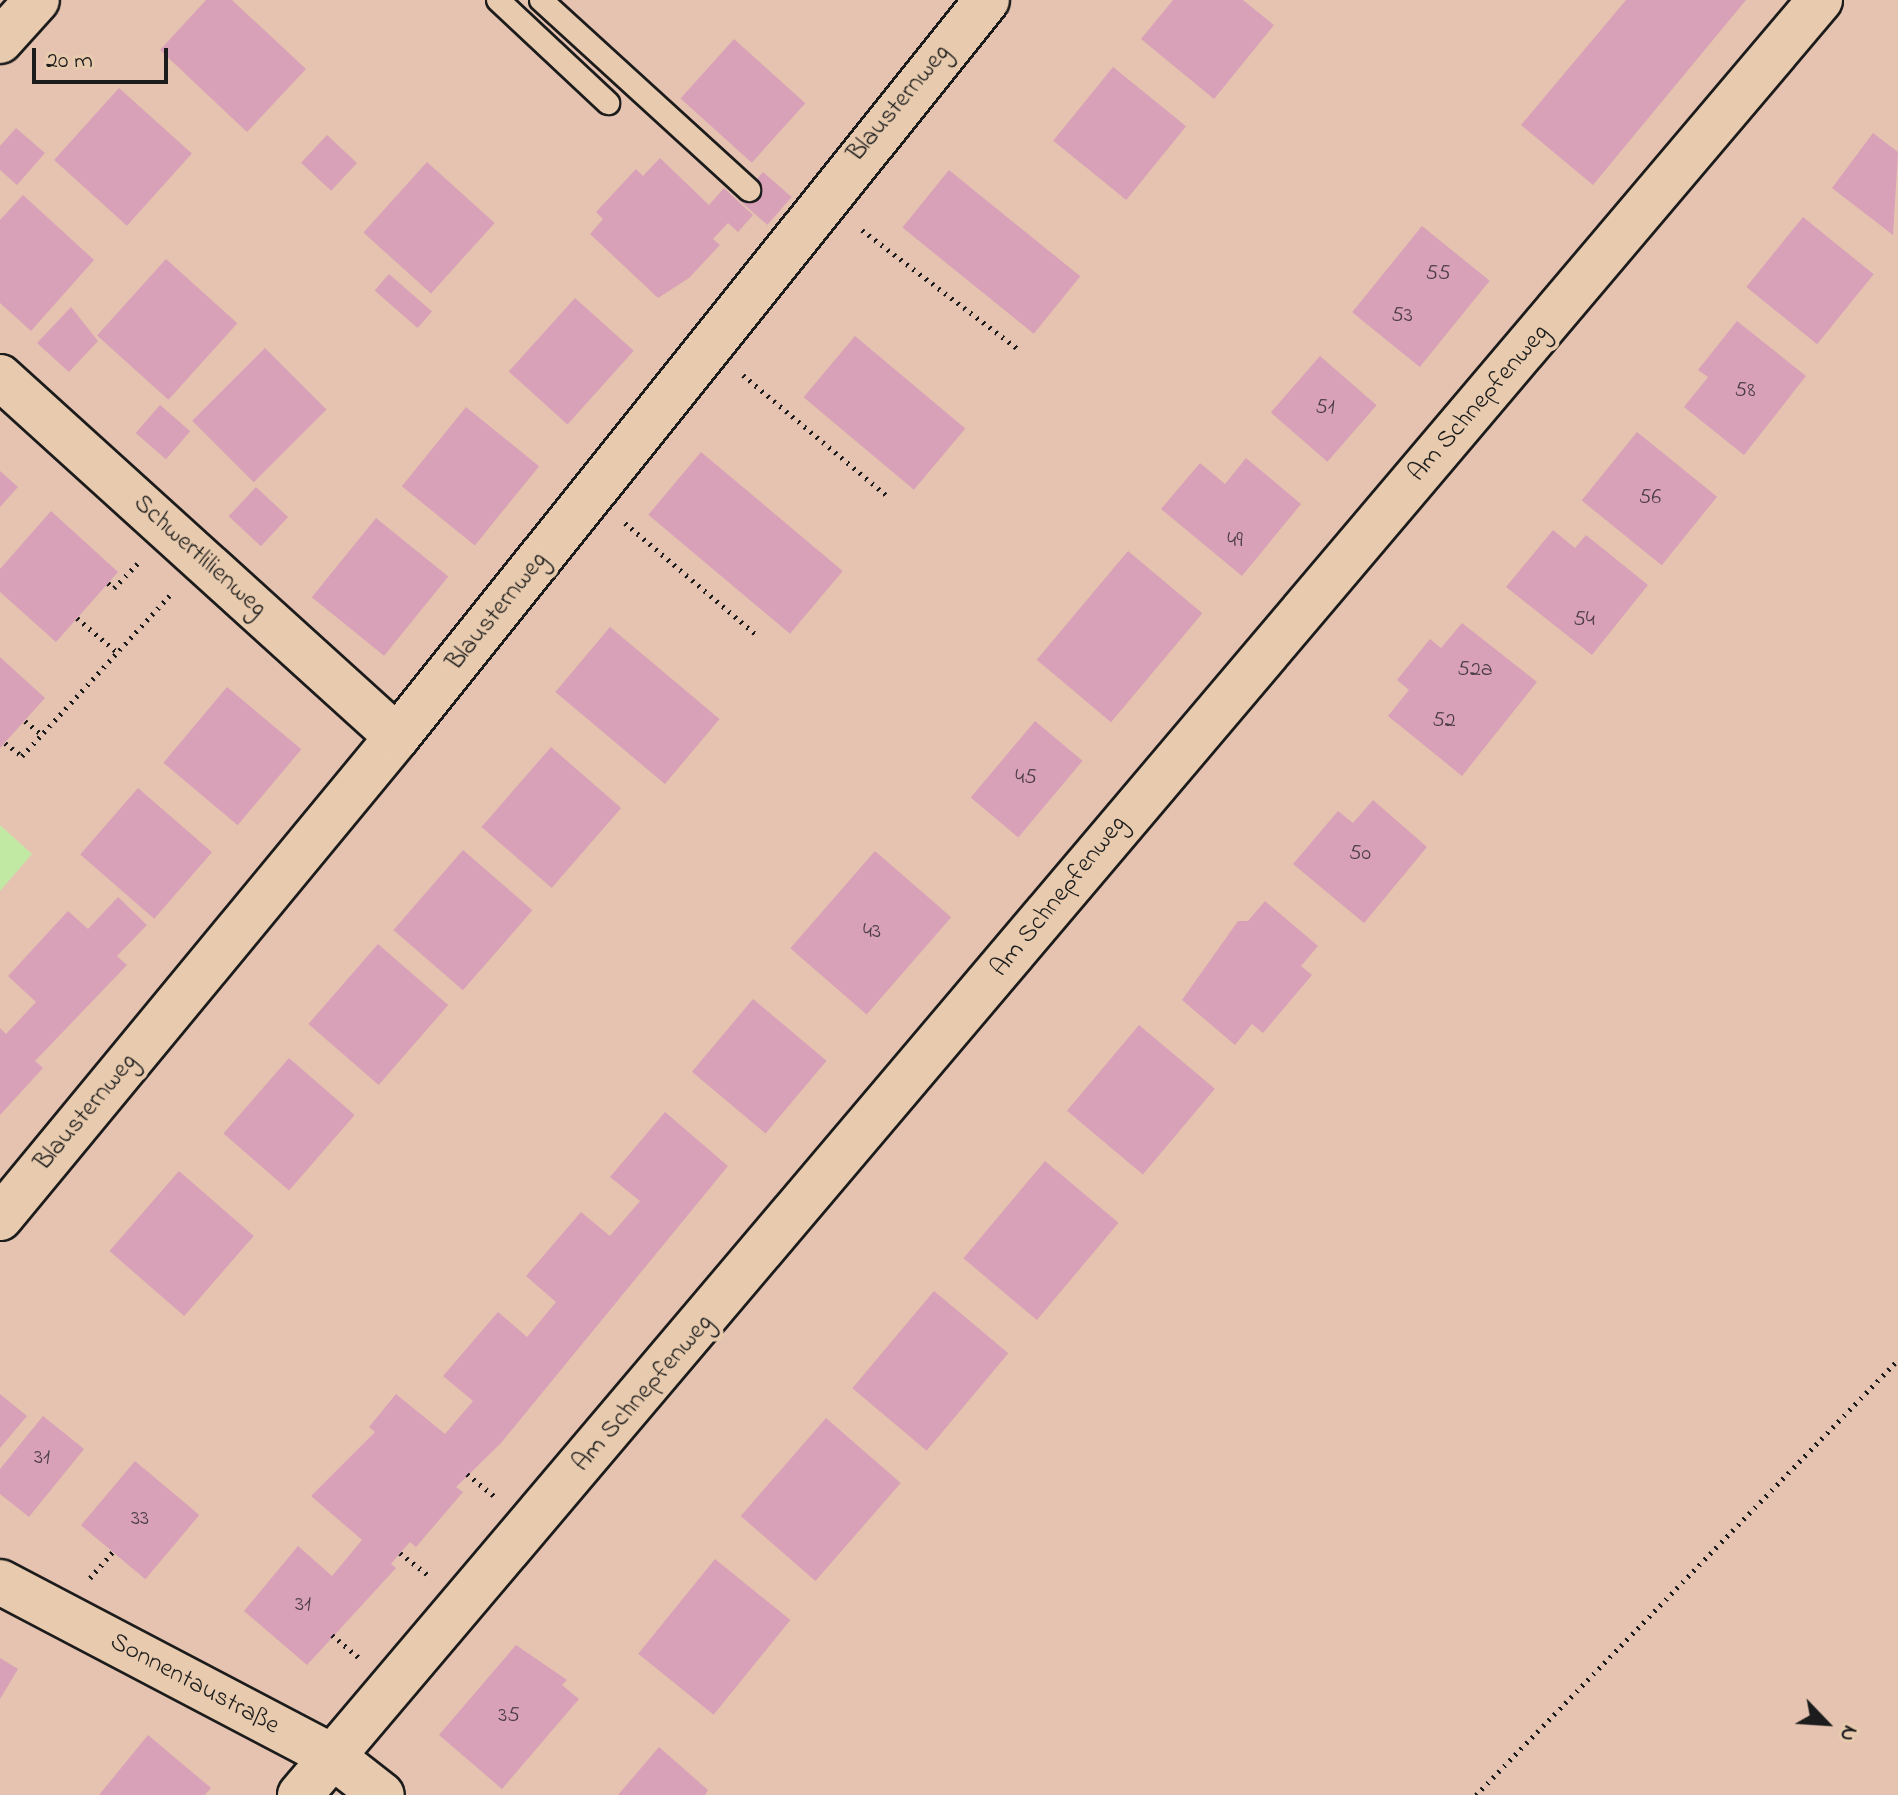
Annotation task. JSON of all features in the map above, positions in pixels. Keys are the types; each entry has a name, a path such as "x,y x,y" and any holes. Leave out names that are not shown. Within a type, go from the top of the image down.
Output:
{"street":[{"path":"0,41 37,0"},
{"name":"Blausternweg","path":"0,1218 397,737 709,347 822,199 987,0"},
{"name":"Am Schnepfenweg","path":"300,1795 825,1184 1144,795 1820,0"},
{"name":"Schwertlilienweg","path":"0,377 397,737"},
{"name":"Sonnentaustraße","path":"0,1582 332,1756 382,1795"}],"lane":[{"path":"498,0 608,103"},
{"path":"541,0 749,190"}],"path":[{"path":"822,199 1017,348"},
{"path":"709,347 886,495"},
{"path":"592,495 758,636"},
{"path":"5,743 22,756 202,560"},
{"path":"77,618 118,653"},
{"path":"25,721 42,735"},
{"path":"1476,1795 1898,1360"}],"green space":[{"path":"0,825 32,854 0,891"}],"building":[{"path":"206,0 232,0 306,69 247,132 160,50"},
{"path":"1173,0 1243,0 1274,25 1214,99 1141,39"},
{"path":"1626,0 1746,0 1593,185 1521,125"},
{"path":"734,39 805,103 752,163 680,98"},
{"path":"1113,67 1186,126 1126,200 1053,141"},
{"path":"119,88 192,154 127,226 54,160"},
{"path":"16,128 45,153 17,185 0,170 0,146"},
{"path":"1873,133 1898,152 1893,235 1832,188"},
{"path":"327,135 357,163 331,191 301,163"},
{"path":"660,158 709,205 724,188 753,215 738,232 728,223 713,239 720,245 689,278 658,298 590,234 603,219 596,212 636,169 643,176"},
{"path":"427,162 495,223 431,293 363,233"},
{"path":"949,170 1080,276 1034,334 902,228"},
{"path":"763,172 792,197 767,225 739,200"},
{"path":"23,195 94,260 31,331 0,303 0,220"},
{"path":"1803,217 1874,274 1817,344 1746,287"},
{"path":"1422,226 1490,281 1420,367 1352,312"},
{"path":"166,259 237,323 168,400 97,336"},
{"path":"389,274 432,311 418,328 375,291"},
{"path":"575,298 634,351 567,424 509,372"},
{"path":"71,307 98,341 69,372 37,343"},
{"path":"1737,321 1806,376 1744,455 1684,407 1708,377 1698,370"},
{"path":"855,336 965,429 914,490 804,397"},
{"path":"265,348 327,410 254,482 192,421"},
{"path":"1320,356 1377,405 1327,462 1271,413"},
{"path":"160,405 190,431 166,459 136,433"},
{"path":"466,407 539,466 475,545 402,486"},
{"path":"1637,432 1717,497 1662,565 1582,500"},
{"path":"701,452 843,571 790,634 648,515"},
{"path":"1246,458 1301,504 1242,576 1161,509 1200,463 1225,484"},
{"path":"0,471 18,487 0,507"},
{"path":"256,487 288,517 261,546 229,516"},
{"path":"51,511 118,572 56,642 0,592 0,569"},
{"path":"376,518 448,577 384,656 312,597"},
{"path":"1553,530 1575,548 1586,535 1648,585 1592,655 1506,587"},
{"path":"1128,551 1202,613 1111,722 1037,660"},
{"path":"1462,623 1537,682 1462,776 1388,716 1409,690 1397,680 1430,639 1441,648"},
{"path":"610,627 720,719 665,784 555,692"},
{"path":"0,657 45,698 0,748"},
{"path":"227,687 301,749 238,825 163,763"},
{"path":"1035,721 1082,761 1018,837 971,798"},
{"path":"551,747 621,808 552,888 481,827"},
{"path":"138,788 212,852 154,919 80,854"},
{"path":"1373,800 1427,847 1364,923 1293,864 1338,811 1353,823"},
{"path":"463,850 532,910 463,990 393,930"},
{"path":"875,851 951,917 867,1015 790,948"},
{"path":"118,897 147,925 117,956 127,965 35,1061 43,1068 0,1115 0,1028 6,1034 36,1002 8,976 68,911 88,929"},
{"path":"1265,901 1318,946 1301,966 1312,975 1263,1033 1252,1024 1235,1045 1182,1000 1238,921 1248,921"},
{"path":"378,944 448,1005 379,1085 308,1024"},
{"path":"753,999 827,1061 765,1133 692,1072"},
{"path":"1139,1025 1215,1089 1143,1174 1067,1111"},
{"path":"289,1058 355,1115 289,1191 223,1133"},
{"path":"665,1112 728,1166 501,1443 456,1487 463,1492 416,1547 410,1542 400,1553 391,1564 396,1568 307,1665 244,1611 298,1546 332,1576 362,1540 311,1496 375,1432 369,1427 396,1394 445,1434 473,1401 443,1376 498,1312 527,1337 556,1302 526,1276 581,1212 610,1236 640,1201 610,1177"},
{"path":"1045,1161 1119,1223 1037,1320 963,1258"},
{"path":"179,1171 254,1236 184,1316 109,1251"},
{"path":"934,1291 1008,1353 927,1451 852,1388"},
{"path":"0,1394 27,1416 0,1448"},
{"path":"43,1416 84,1449 29,1517 0,1494 0,1469"},
{"path":"826,1418 901,1483 815,1581 741,1516"},
{"path":"135,1461 199,1515 145,1579 81,1525"},
{"path":"715,1559 790,1620 714,1715 638,1654"},
{"path":"516,1645 567,1680 562,1685 579,1699 502,1789 439,1735"},
{"path":"0,1658 18,1669 0,1699"},
{"path":"148,1735 211,1788 205,1795 99,1795"},
{"path":"659,1747 708,1790 705,1795 618,1795"}]}
